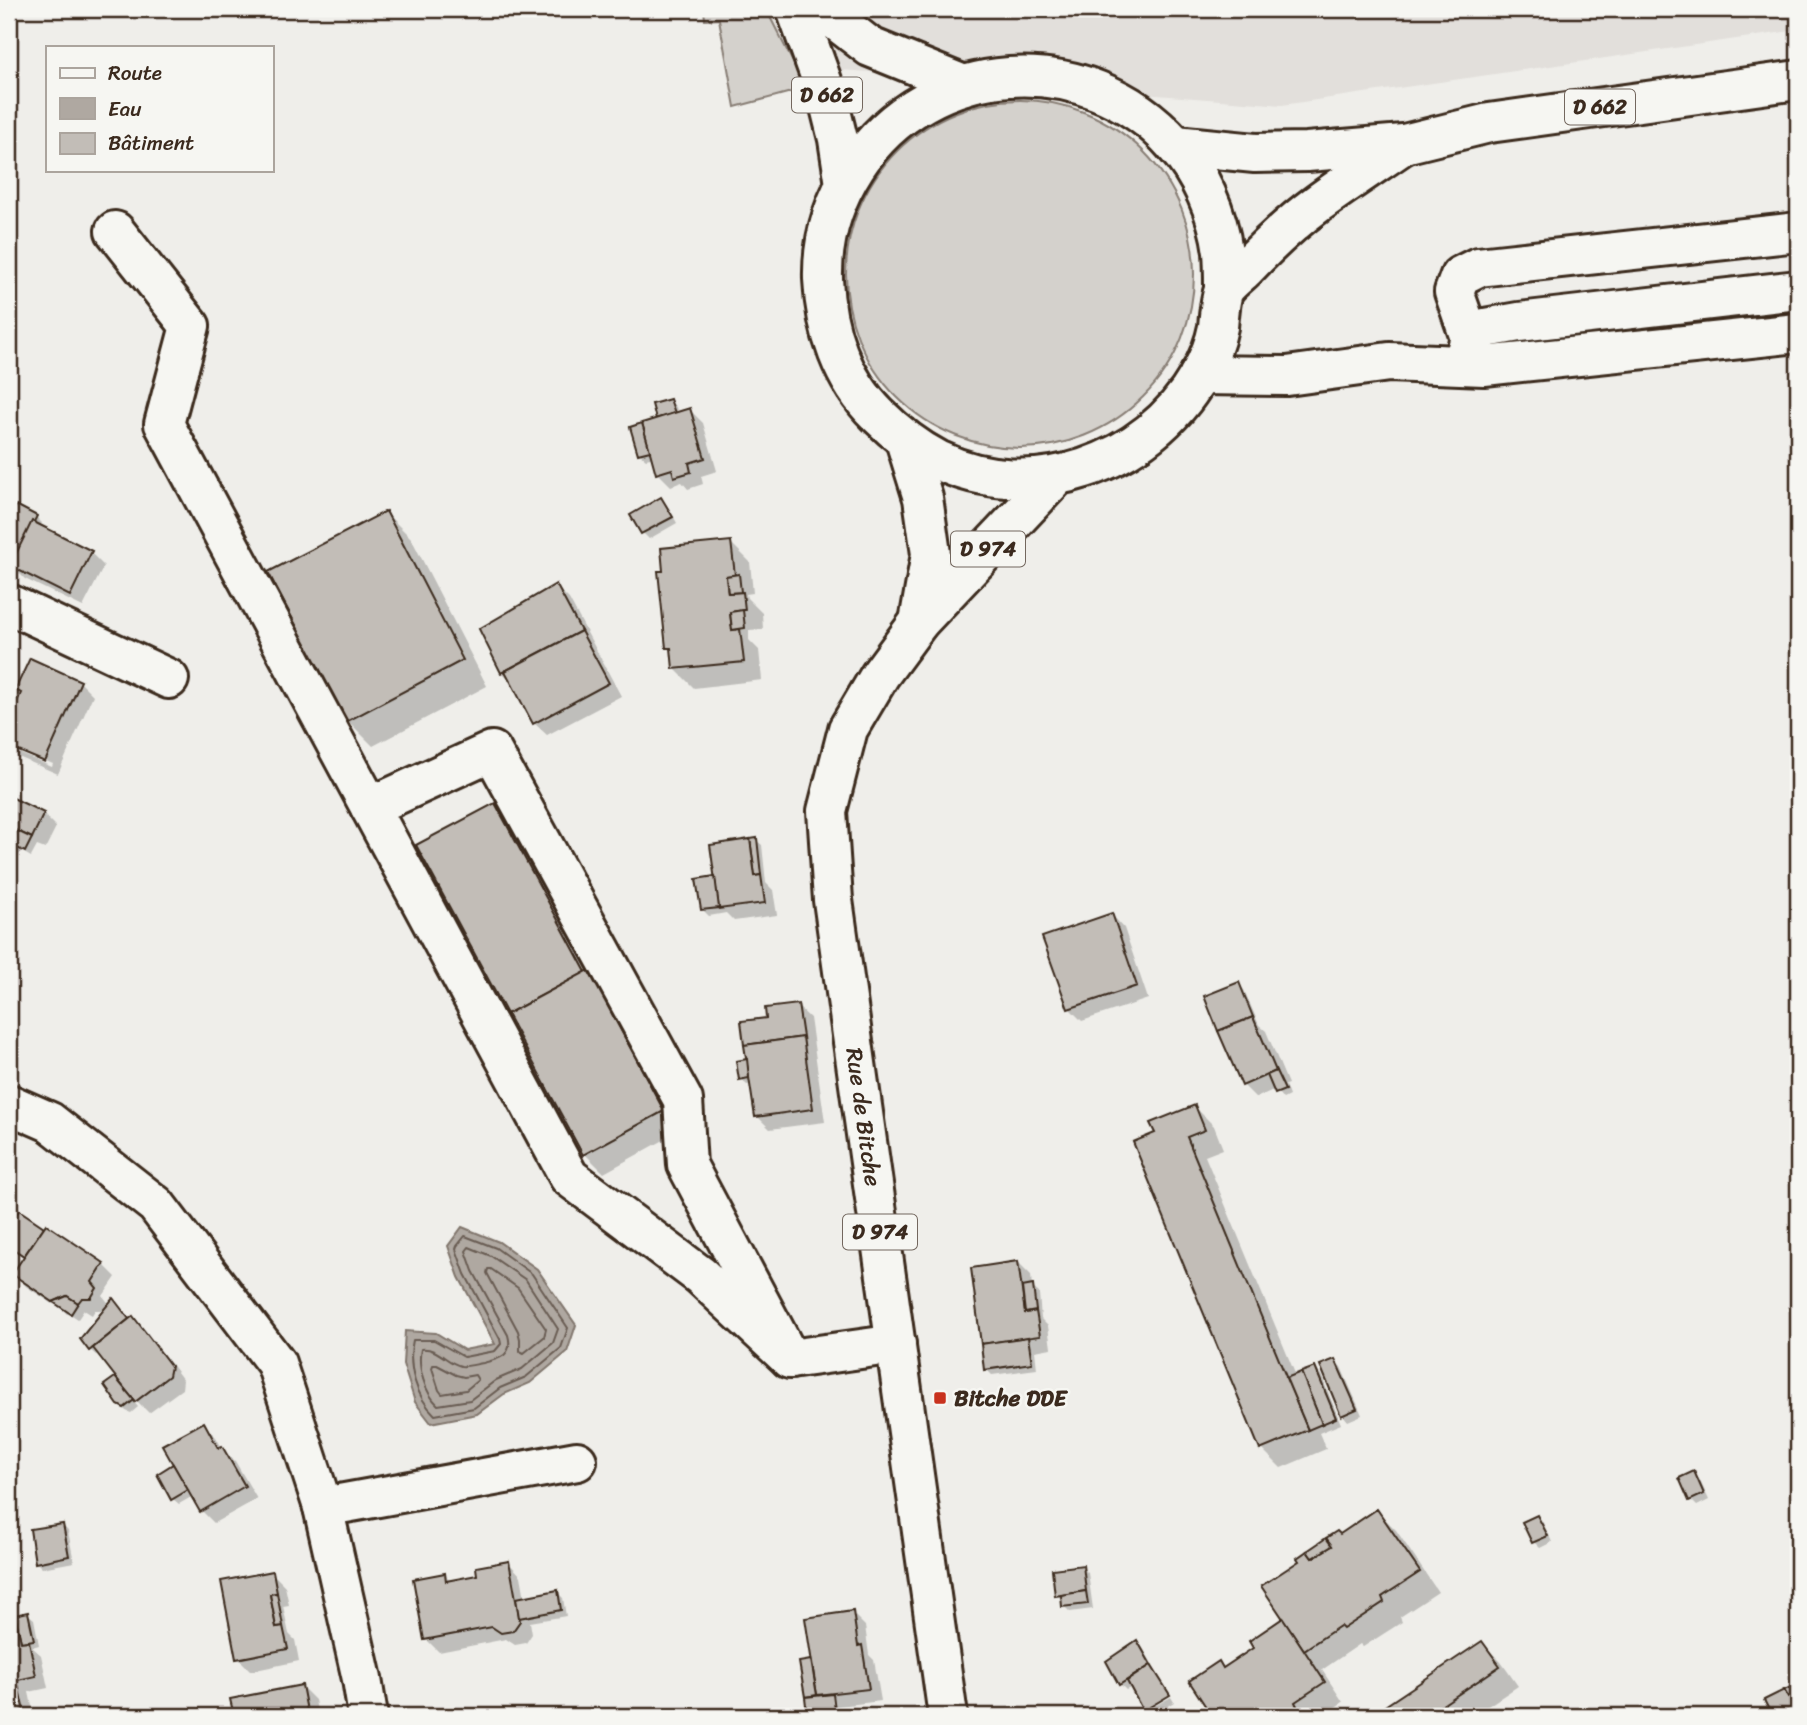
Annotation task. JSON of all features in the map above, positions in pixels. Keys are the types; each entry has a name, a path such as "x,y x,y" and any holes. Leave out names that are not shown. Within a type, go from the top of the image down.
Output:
{"main road":[{"name":"D 662","path":"796,9 827,96 838,139 845,184"},
{"name":"D 662","path":"824,9 870,47 964,85"},
{"path":"1040,76 1078,83 1114,97 1147,118 1175,145 1197,177 1213,212 1223,251 1224,289 1216,334 1199,375 1173,412 1140,442 1101,463 1057,476 1017,478 977,473 940,460 905,440 875,412 850,380 833,342 824,303 823,262 830,222 845,184 866,151 894,122 927,100 964,85 1002,77 1040,76"},
{"name":"D 662","path":"1175,145 1255,153 1307,152 1404,144 1489,122 1798,80"},
{"name":"D 662","path":"1224,289 1315,205 1404,144"},
{"path":"115,231 190,326 164,425 569,1177 701,1276 790,1359"},
{"path":"1798,232 1478,267 1460,276 1454,292 1466,351 1484,366 1798,333"},
{"path":"1199,375 1287,376 1389,362 1466,351 1485,328 1519,322 1798,290"},
{"name":"Rue de Bitche","path":"905,440 923,498 931,554 919,622"},
{"name":"Rue de Bitche","path":"948,1716 833,900 827,811 848,729 880,675 919,622 1057,476"},
{"path":"9,604 169,679"},
{"path":"370,807 492,751 683,1100 687,1166 790,1359"},
{"path":"9,1104 50,1122 156,1205 276,1363 323,1507 368,1716"},
{"path":"790,1359 896,1344"},
{"path":"323,1507 577,1461"}],"shaded area":[{"path":"704,9 766,9 806,88 735,107 719,19 705,20"},
{"path":"737,9 1798,9 1798,30 1282,105 742,62"},
{"path":"1020,100 1054,104 1086,114 1116,130 1143,151 1164,178 1180,208 1190,240 1194,274 1190,308 1180,340 1164,370 1143,397 1116,418 1086,434 1054,444 1020,448 986,444 954,434 924,418 897,397 876,370 860,340 850,308 846,274 850,240 860,208 876,178 897,151 924,130 954,114 986,104"}],"water":[{"path":"462,1227 499,1242 537,1269 576,1325 567,1352 530,1383 504,1394 477,1414 431,1423 415,1402 403,1364 405,1331 436,1333 464,1350 495,1344 459,1277 448,1246"}],"building":[{"path":"670,399 675,413 656,419 652,404"},
{"path":"690,408 705,458 689,463 691,472 674,477 672,469 656,474 642,423"},
{"path":"642,423 650,451 638,454 630,427"},
{"path":"661,497 673,517 641,534 630,515"},
{"path":"16,505 37,516 13,561 9,559 9,520"},
{"path":"386,511 463,660 346,722 268,572"},
{"path":"32,521 92,551 70,596 10,566"},
{"path":"731,541 735,575 726,576 728,593 743,592 745,610 730,612 732,630 740,629 744,662 673,669 671,648 666,648 658,571 663,571 661,548"},
{"path":"739,574 741,592 728,593 726,576"},
{"path":"556,584 581,631 501,673 479,629"},
{"path":"743,610 745,628 732,630 730,612"},
{"path":"581,631 609,683 533,724 505,671"},
{"path":"30,658 81,681 45,762 9,747 9,707 12,700 17,702 21,693 15,690"},
{"path":"9,796 44,813 32,838 13,829 9,837"},
{"path":"495,803 586,972 507,1014 416,845"},
{"path":"13,829 32,838 25,852 9,844"},
{"path":"757,838 761,875 755,876 750,839"},
{"path":"750,839 755,876 761,875 765,903 719,909 710,845"},
{"path":"715,876 719,908 701,910 696,879"},
{"path":"1112,913 1137,986 1068,1009 1042,937"},
{"path":"589,970 664,1111 583,1155 507,1014"},
{"path":"1239,982 1253,1017 1218,1031 1204,996"},
{"path":"798,1004 803,1037 744,1045 741,1021 766,1018 765,1008"},
{"path":"1253,1017 1276,1071 1242,1086 1218,1031"},
{"path":"803,1037 813,1109 755,1117 744,1045"},
{"path":"747,1059 749,1078 739,1080 736,1061"},
{"path":"1276,1071 1285,1090 1275,1094 1267,1075"},
{"path":"1195,1105 1205,1130 1187,1137 1308,1430 1260,1450 1133,1142 1155,1133 1150,1123"},
{"path":"19,1210 44,1227 24,1256 9,1246 9,1225"},
{"path":"46,1224 104,1263 92,1282 97,1288 91,1298 82,1298 78,1303 67,1296 53,1302 12,1274"},
{"path":"1018,1261 1025,1313 1036,1311 1040,1336 981,1344 971,1268"},
{"path":"1033,1285 1036,1311 1025,1313 1022,1287"},
{"path":"67,1296 78,1303 71,1314 53,1302"},
{"path":"113,1298 129,1319 89,1351 80,1339"},
{"path":"133,1316 171,1366 169,1376 135,1402 93,1348"},
{"path":"1028,1337 1032,1363 984,1370 981,1344"},
{"path":"1335,1359 1357,1409 1341,1416 1320,1365"},
{"path":"1315,1367 1336,1418 1322,1424 1301,1372"},
{"path":"1301,1372 1322,1424 1308,1430 1286,1378"},
{"path":"115,1377 134,1400 124,1408 118,1405 104,1385"},
{"path":"204,1422 218,1448 222,1446 245,1486 200,1512 162,1445"},
{"path":"173,1464 188,1490 171,1500 157,1474"},
{"path":"1694,1471 1704,1494 1689,1501 1679,1478"},
{"path":"1377,1509 1420,1572 1382,1597 1384,1602 1304,1650 1261,1586 1299,1561 1297,1558 1307,1551 1312,1558 1332,1546 1326,1538 1337,1531 1340,1534"},
{"path":"1537,1515 1548,1536 1532,1543 1522,1522"},
{"path":"63,1524 69,1556 35,1563 30,1529"},
{"path":"1326,1538 1332,1546 1312,1558 1307,1551"},
{"path":"509,1561 520,1621 513,1631 501,1633 492,1627 424,1640 413,1579 445,1573 446,1581 477,1575 476,1567"},
{"path":"1083,1565 1086,1591 1055,1596 1052,1569"},
{"path":"273,1571 277,1593 270,1594 276,1627 283,1626 288,1649 236,1659 221,1581"},
{"path":"558,1590 561,1610 519,1618 516,1598"},
{"path":"1086,1591 1088,1604 1062,1607 1061,1595"},
{"path":"277,1593 283,1626 276,1627 270,1594"},
{"path":"853,1611 858,1646 862,1645 869,1689 817,1695 805,1618"},
{"path":"28,1612 34,1640 21,1642 15,1615"},
{"path":"15,1615 21,1642 29,1641 36,1676 9,1682 9,1616"},
{"path":"1283,1618 1325,1682 1295,1702 1297,1706 1281,1716 1212,1716 1189,1681 1219,1661 1223,1668 1253,1648 1249,1641"},
{"path":"1137,1640 1151,1665 1119,1685 1106,1661"},
{"path":"1482,1641 1500,1666 1426,1716 1370,1716"},
{"path":"811,1660 817,1695 805,1697 799,1662"},
{"path":"1151,1665 1170,1695 1143,1711 1127,1681"},
{"path":"17,1680 25,1716 9,1716 9,1682"},
{"path":"1798,1684 1798,1692 1788,1697 1784,1690"},
{"path":"302,1685 307,1711 290,1716 234,1716 230,1699"},
{"path":"1784,1690 1788,1697 1798,1692 1798,1716 1772,1716 1764,1700"},
{"path":"833,1694 835,1710 807,1714 805,1697"},
{"path":"307,1711 308,1716 290,1716 290,1714"}],"place":[{"name":"Bitche DDE","path":"940,1398"}]}
